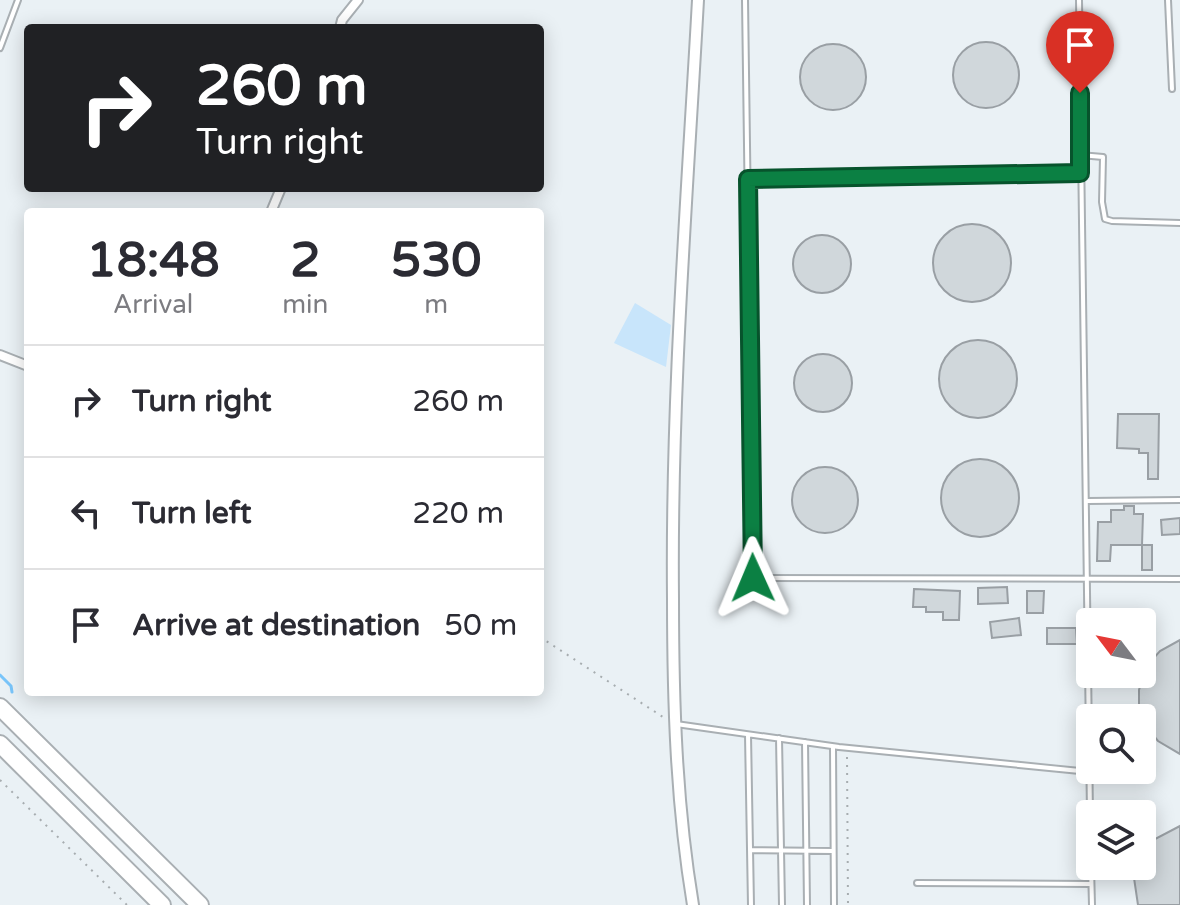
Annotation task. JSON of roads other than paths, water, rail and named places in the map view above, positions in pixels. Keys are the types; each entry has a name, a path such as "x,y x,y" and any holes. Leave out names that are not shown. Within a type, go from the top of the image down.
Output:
{"highway":[{"path":"0,707 200,905"},
{"path":"0,744 162,905"}],"street":[{"path":"341,24 358,0"},
{"path":"693,905 678,802 673,724 674,427 698,0"},
{"path":"0,355 24,364"}],"lane":[{"path":"0,48 18,0"},
{"path":"745,0 753,578 1180,579"},
{"path":"1079,0 1089,704"},
{"path":"1168,0 1172,89"},
{"path":"1080,155 1103,157 1102,202 1105,219 1180,223"},
{"path":"748,179 1080,173"},
{"path":"1088,501 1180,500"},
{"path":"673,724 847,748 1076,771"},
{"path":"748,735 751,905"},
{"path":"779,738 782,905"},
{"path":"805,742 807,905"},
{"path":"833,746 834,905"},
{"path":"751,850 833,851"},
{"path":"1091,880 1092,905"},
{"path":"917,883 1091,884"}],"waterway":[{"path":"0,675 11,686 12,692"}]}
